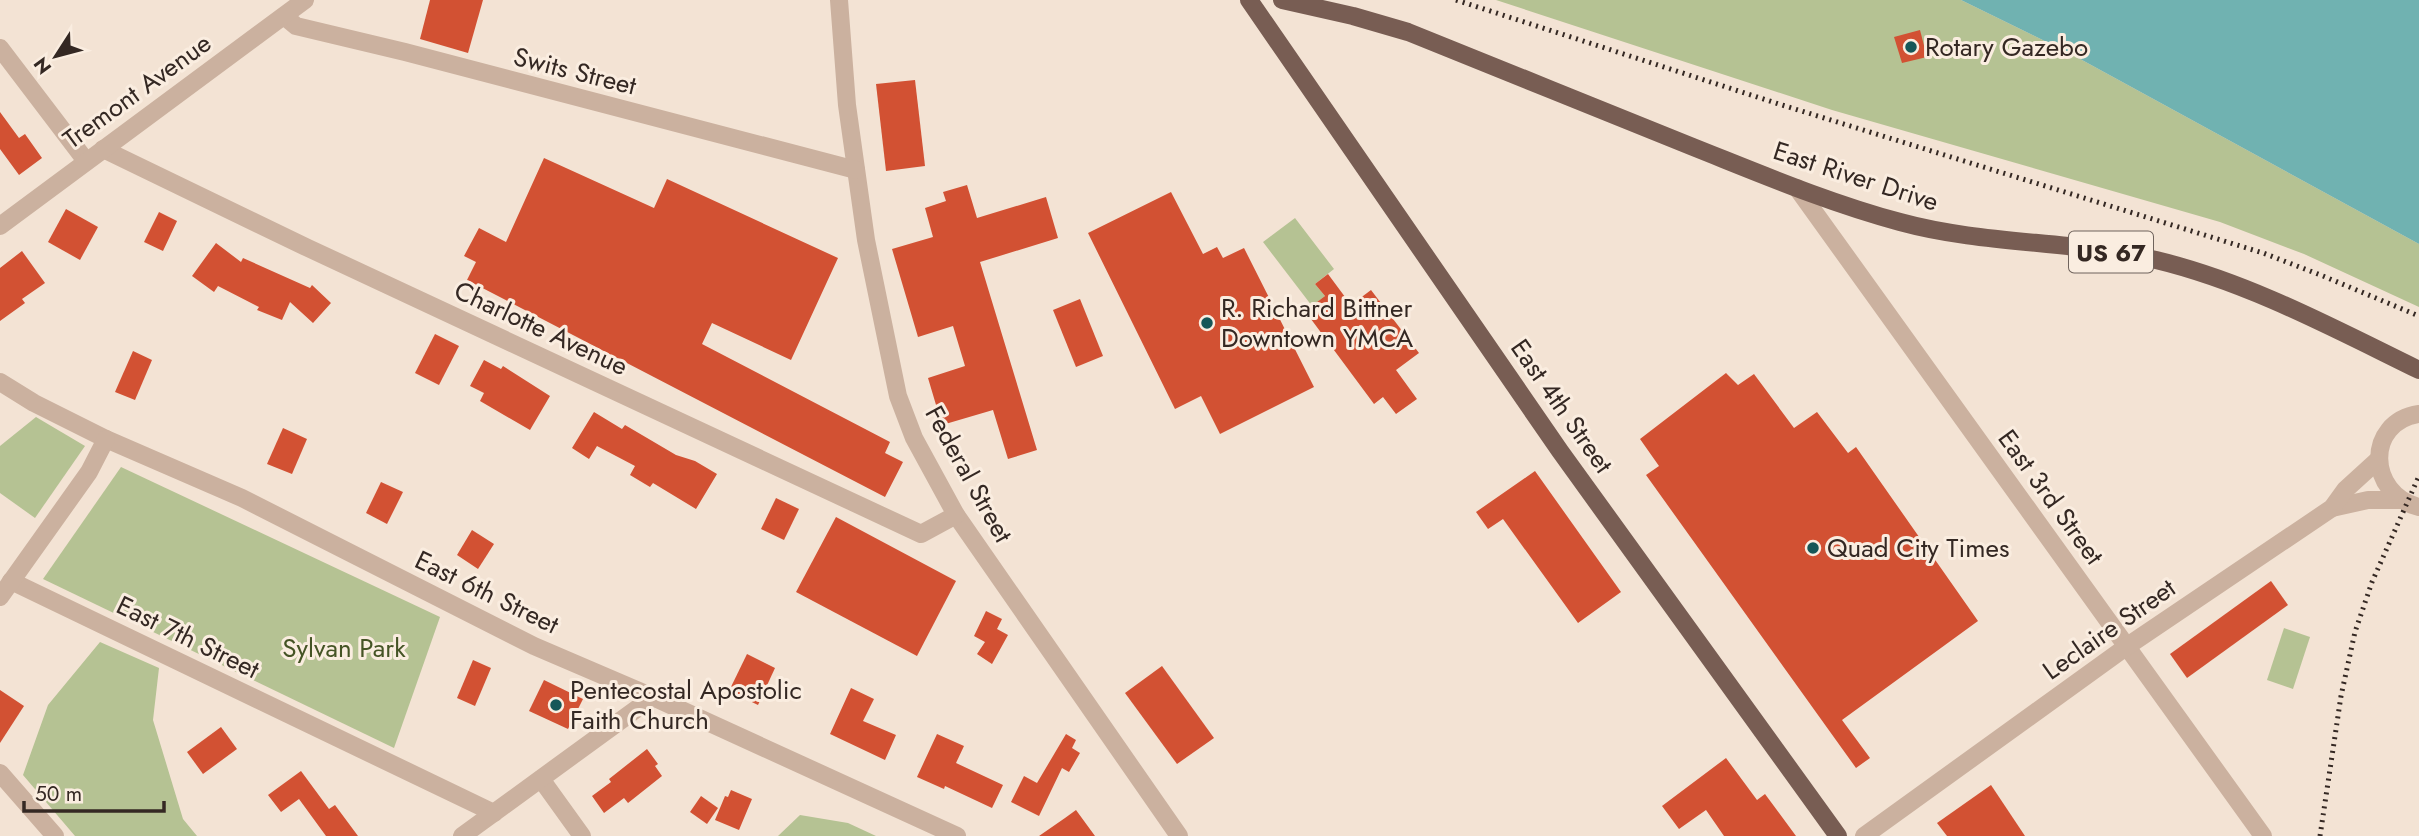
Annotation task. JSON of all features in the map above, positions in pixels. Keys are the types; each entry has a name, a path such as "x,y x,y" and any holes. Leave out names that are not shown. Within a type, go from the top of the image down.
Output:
{"main road":[{"name":"East 4th Street","path":"1250,0 1560,451 1838,836"},
{"name":"East River Drive","path":"1282,0 1408,32 1797,188 1901,223 1962,237 2109,251 2157,260 2225,282 2298,312 2419,370"}],"street":[{"name":"Tremont Avenue","path":"0,226 305,0"},
{"name":"Federal Street","path":"839,0 847,105 866,240 898,396 914,438 956,514 1178,836"},
{"name":"Swits Street","path":"284,16 296,26 856,170"},
{"path":"0,48 86,161"},
{"name":"Charlotte Avenue","path":"103,149 308,248 921,534 956,514"},
{"name":"East 3rd Street","path":"1797,188 2263,836"},
{"name":"East 6th Street","path":"0,382 34,403 106,439 242,498 534,646 653,697 957,836"},
{"path":"2400,500 2384,483 2379,460 2382,443 2394,425 2402,419 2419,414"},
{"path":"0,597 89,472 106,439"},
{"name":"Leclaire Street","path":"1864,836 2126,647 2332,508 2345,490 2379,460"},
{"path":"2332,508 2368,500 2400,500 2419,507"},
{"name":"East 7th Street","path":"11,581 494,813"},
{"path":"462,836 653,697"},
{"path":"0,773 55,836"},
{"path":"541,779 582,836"}],"green space":[{"path":"1496,0 1961,0 2071,54 2419,244 2419,307 2304,254 2220,222 1832,110"},
{"path":"1295,218 1334,269 1315,284 1325,296 1312,306 1263,242"},
{"path":"36,417 85,446 35,518 0,493 0,446"},
{"name":"Sylvan Park","path":"121,467 440,617 394,748 43,579"},
{"path":"2284,628 2310,637 2293,689 2267,680"},
{"path":"100,642 159,668 153,720 183,819 197,836 75,836 23,775 48,705"},
{"path":"800,815 848,823 876,836 778,836"}],"water":[{"path":"1961,0 2419,0 2419,244 2071,54"}],"building":[{"path":"430,0 483,0 468,53 420,39"},
{"name":"Rotary Gazebo","path":"1920,30 1927,57 1902,63 1894,37"},
{"path":"915,80 925,166 886,171 876,84"},
{"path":"0,112 19,138 25,134 42,158 19,175 0,149"},
{"path":"544,158 654,208 667,179 838,258 791,360 712,323 702,344 890,442 885,453 903,462 885,497 467,280 476,262 464,256 479,228 506,242"},
{"path":"967,185 977,218 1046,197 1058,238 980,262 1037,450 1008,459 993,410 942,425 928,378 965,366 953,326 918,337 892,249 933,237 925,208 946,201 943,192"},
{"name":"R. Richard Bittner Downtown YMCA","path":"1171,192 1203,254 1217,247 1223,258 1244,248 1314,387 1220,434 1201,396 1175,409 1088,233"},
{"path":"66,209 98,227 80,260 48,242"},
{"path":"159,212 177,221 163,251 144,242"},
{"path":"216,243 241,262 243,258 310,288 312,285 331,303 313,323 290,302 282,320 257,310 259,307 218,286 214,292 192,276"},
{"path":"22,251 45,283 22,299 25,303 0,321 0,268"},
{"path":"1328,274 1351,305 1371,290 1419,353 1396,370 1417,399 1396,414 1383,397 1374,404 1305,311 1325,296 1315,284"},
{"path":"1080,299 1103,356 1076,367 1053,310"},
{"path":"435,334 459,346 439,385 415,373"},
{"path":"133,351 152,360 135,400 115,392"},
{"path":"484,360 501,369 503,366 550,396 530,430 480,401 484,393 470,386"},
{"name":"Quad City Times","path":"1726,373 1738,385 1754,374 1794,428 1817,412 1848,453 1856,447 1978,621 1842,720 1870,758 1856,768 1646,475 1659,466 1640,439"},
{"path":"594,412 622,429 625,425 676,455 695,461 717,474 696,509 653,483 650,487 630,475 635,466 597,446 589,459 572,448"},
{"path":"283,428 307,439 292,474 267,464"},
{"path":"1535,471 1621,592 1578,623 1503,519 1488,529 1476,512"},
{"path":"381,482 403,492 387,524 366,513"},
{"path":"776,498 799,509 784,540 761,529"},
{"path":"836,517 956,581 917,656 796,592"},
{"path":"472,530 494,544 478,569 457,555"},
{"path":"2271,581 2288,605 2187,678 2170,654"},
{"path":"986,611 1002,619 997,629 1008,635 992,664 977,654 985,642 974,636"},
{"path":"747,654 775,668 758,705 729,691"},
{"path":"473,660 491,668 475,706 457,698"},
{"path":"1162,666 1214,738 1177,764 1125,693"},
{"name":"Pentecostal Apostolic Faith Church","path":"544,680 583,699 568,729 529,711"},
{"path":"851,688 874,699 863,721 896,735 885,760 830,734"},
{"path":"0,690 24,706 0,743"},
{"path":"221,727 237,749 203,774 187,752"},
{"path":"937,734 964,746 956,763 1003,785 992,808 945,786 944,789 917,777"},
{"path":"1066,734 1076,740 1072,748 1080,753 1069,772 1062,768 1039,816 1011,802 1024,776 1037,783"},
{"path":"647,749 658,764 655,766 662,776 628,803 624,798 604,813 592,796"},
{"path":"1726,758 1757,800 1765,794 1796,836 1724,836 1706,810 1679,829 1662,806"},
{"path":"301,771 329,809 335,805 358,836 326,836 299,799 281,812 268,795"},
{"path":"1991,785 2025,836 1947,836 1937,823"},
{"path":"731,790 752,799 739,830 715,820 725,796 728,797"},
{"path":"701,796 718,808 707,824 690,812"},
{"path":"1076,810 1095,836 1039,836 1065,818"}],"railway":[{"path":"1456,0 1782,105 2263,253 2419,316"},
{"path":"2320,836 2341,696 2355,632 2372,582 2419,476"}],"place":[{"name":"Rotary Gazebo","path":"1911,47"},
{"name":"R. Richard Bittner Downtown YMCA","path":"1207,323"},
{"name":"Quad City Times","path":"1813,548"},
{"name":"Pentecostal Apostolic Faith Church","path":"556,705"}]}
